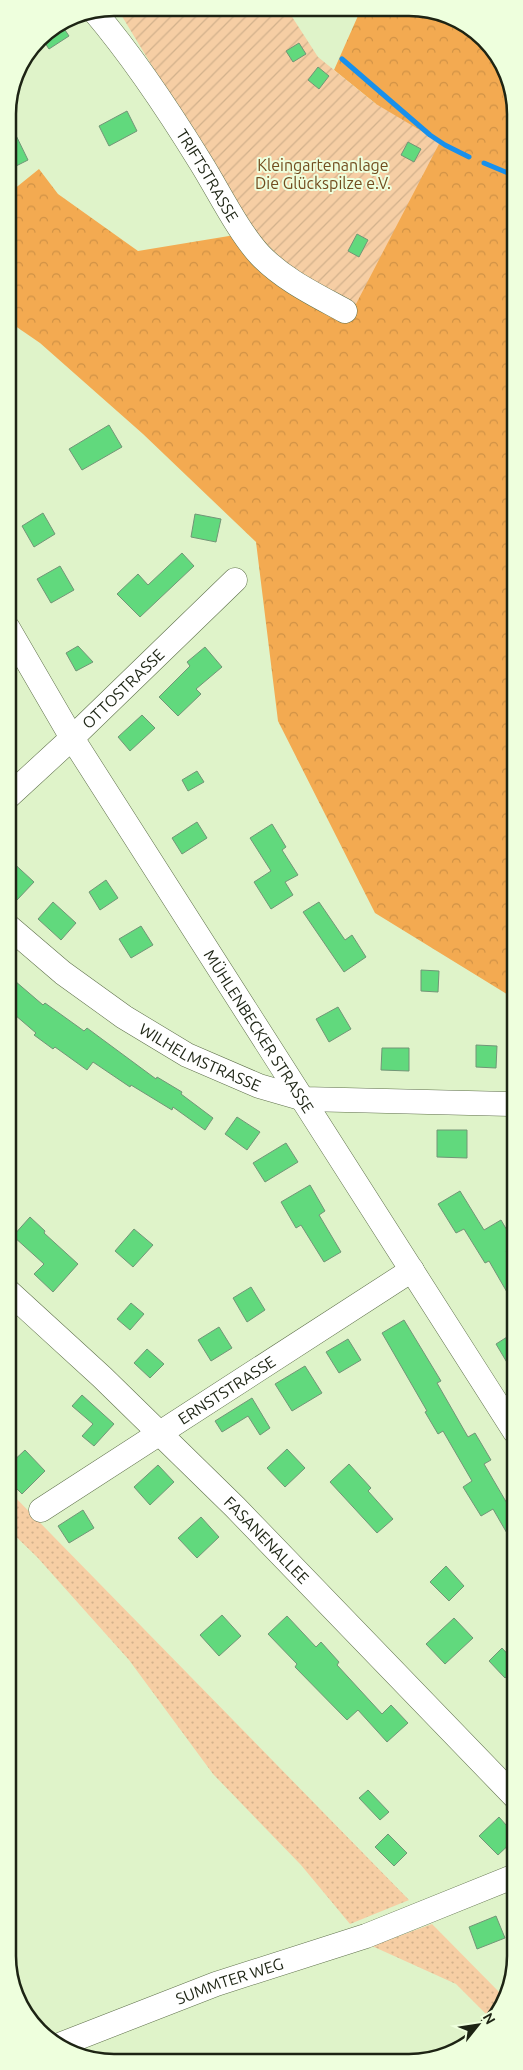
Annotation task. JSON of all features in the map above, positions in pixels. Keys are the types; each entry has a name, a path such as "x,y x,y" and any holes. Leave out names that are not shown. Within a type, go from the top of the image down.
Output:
{"street":[{"name":"TRIFTSTRASSE","path":"99,17 114,34 194,151 248,240 260,255 288,278 346,311"},
{"name":"OTTOSTRASSE","path":"16,790 235,580"},
{"name":"MÜHLENBECKER STRASSE","path":"16,642 72,738 507,1419"},
{"name":"WILHELMSTRASSE","path":"16,933 74,982 146,1032 187,1055 259,1086 304,1099 507,1104"},
{"name":"ERNSTSTRASSE","path":"41,1510 412,1270"},
{"name":"FASANENALLEE","path":"16,1298 102,1377 236,1507 507,1789"},
{"name":"SUMMTER WEG","path":"67,2042 216,1984 334,1947 399,1923 507,1879"}],"green space":[{"name":"Kleingartenanlage Die Glückspilze e.V.","path":"122,16 292,16 318,57 376,104 440,142 356,304 287,265 247,223"},
{"path":"358,16 428,18 458,29 482,50 497,71 505,95 507,114 507,994 375,913 278,721 256,542 143,434 40,343 16,326 16,188 39,169 58,194 138,251 235,235 247,223 287,265 376,104 334,70"},
{"path":"16,1498 409,1900 350,1924 301,1865 213,1774 129,1660 37,1557 16,1537"},
{"path":"432,1924 499,1992 494,2005 486,2014 456,1984 372,1946"}],"building":[{"path":"65,29 69,36 49,49 46,44"},
{"path":"299,43 306,54 293,62 286,51"},
{"path":"318,67 329,76 319,89 308,80"},
{"path":"127,111 137,131 109,146 99,126"},
{"path":"16,135 28,160 16,166"},
{"path":"408,142 421,149 414,162 401,155"},
{"path":"357,234 368,240 359,257 348,251"},
{"path":"109,425 122,447 82,470 69,449"},
{"path":"43,513 55,534 34,547 22,526"},
{"path":"195,514 221,519 216,542 191,537"},
{"path":"182,553 194,566 140,617 117,594 138,574 148,585"},
{"path":"60,566 74,590 51,603 37,579"},
{"path":"78,646 93,662 76,671 66,653"},
{"path":"205,647 222,667 196,689 201,694 178,716 159,697 190,666 187,662"},
{"path":"142,715 155,728 130,751 118,737"},
{"path":"197,771 204,782 188,791 182,780"},
{"path":"197,822 207,838 182,854 172,838"},
{"path":"272,824 286,847 282,850 298,875 285,882 293,895 271,909 254,882 271,871 250,838"},
{"path":"16,865 34,882 16,899"},
{"path":"106,880 118,898 100,910 89,892"},
{"path":"53,902 76,923 61,940 38,919"},
{"path":"319,902 345,940 352,935 366,957 344,972 303,912"},
{"path":"141,926 153,945 131,958 119,939"},
{"path":"421,970 439,971 438,992 421,991"},
{"path":"16,982 43,1005 45,1003 84,1031 87,1028 156,1079 157,1077 182,1092 181,1094 213,1118 205,1130 173,1107 172,1110 131,1085 130,1087 93,1062 87,1070 55,1047 53,1049 34,1035 36,1033 16,1016"},
{"path":"338,1007 351,1029 329,1042 316,1019"},
{"path":"476,1045 497,1046 496,1068 476,1067"},
{"path":"382,1048 409,1048 409,1071 381,1070"},
{"path":"237,1117 260,1132 247,1150 225,1134"},
{"path":"437,1130 467,1130 467,1158 437,1157"},
{"path":"286,1143 298,1162 265,1182 253,1163"},
{"path":"310,1185 325,1211 319,1215 341,1252 324,1262 301,1225 296,1228 281,1202"},
{"path":"460,1191 484,1230 501,1220 507,1230 507,1292 489,1261 485,1263 464,1229 456,1233 438,1204"},
{"path":"30,1217 45,1231 44,1233 78,1264 53,1292 34,1274 44,1264 16,1239 16,1233"},
{"path":"134,1229 153,1245 133,1267 115,1251"},
{"path":"251,1287 265,1310 247,1322 233,1298"},
{"path":"131,1303 144,1314 130,1330 117,1319"},
{"path":"404,1320 441,1381 437,1383 468,1437 475,1433 491,1460 484,1464 507,1503 507,1533 493,1509 481,1516 463,1487 472,1481 443,1431 438,1434 425,1412 427,1411 382,1333"},
{"path":"219,1327 232,1348 211,1361 198,1340"},
{"path":"507,1337 507,1363 496,1344"},
{"path":"348,1339 361,1360 339,1373 326,1352"},
{"path":"147,1349 164,1364 150,1378 134,1363"},
{"path":"305,1366 322,1393 292,1411 275,1384"},
{"path":"82,1395 114,1424 94,1446 82,1436 93,1424 72,1406"},
{"path":"252,1398 270,1428 260,1435 248,1416 222,1432 215,1421"},
{"path":"287,1449 305,1468 285,1487 267,1468"},
{"path":"25,1450 45,1471 22,1494 16,1488 16,1458"},
{"path":"349,1464 371,1488 368,1491 393,1519 377,1533 330,1482"},
{"path":"158,1465 174,1482 150,1505 134,1487"},
{"path":"83,1510 94,1528 69,1543 58,1526"},
{"path":"201,1517 219,1537 197,1558 178,1538"},
{"path":"446,1566 464,1586 449,1601 430,1582"},
{"path":"222,1615 241,1636 219,1656 200,1635"},
{"path":"287,1616 316,1647 321,1642 339,1662 337,1665 382,1714 391,1705 408,1723 387,1742 358,1710 347,1720 295,1667 297,1664 268,1634"},
{"path":"454,1618 473,1638 445,1664 426,1644"},
{"path":"502,1648 507,1653 507,1676 505,1678 489,1661"},
{"path":"368,1790 389,1812 380,1820 359,1798"},
{"path":"499,1817 507,1826 507,1847 498,1855 479,1836"},
{"path":"388,1834 407,1853 394,1866 375,1847"},
{"path":"496,1916 505,1938 477,1949 469,1927"}],"waterway":[{"path":"342,59 430,135 469,157"},
{"path":"484,163 507,173"}]}
